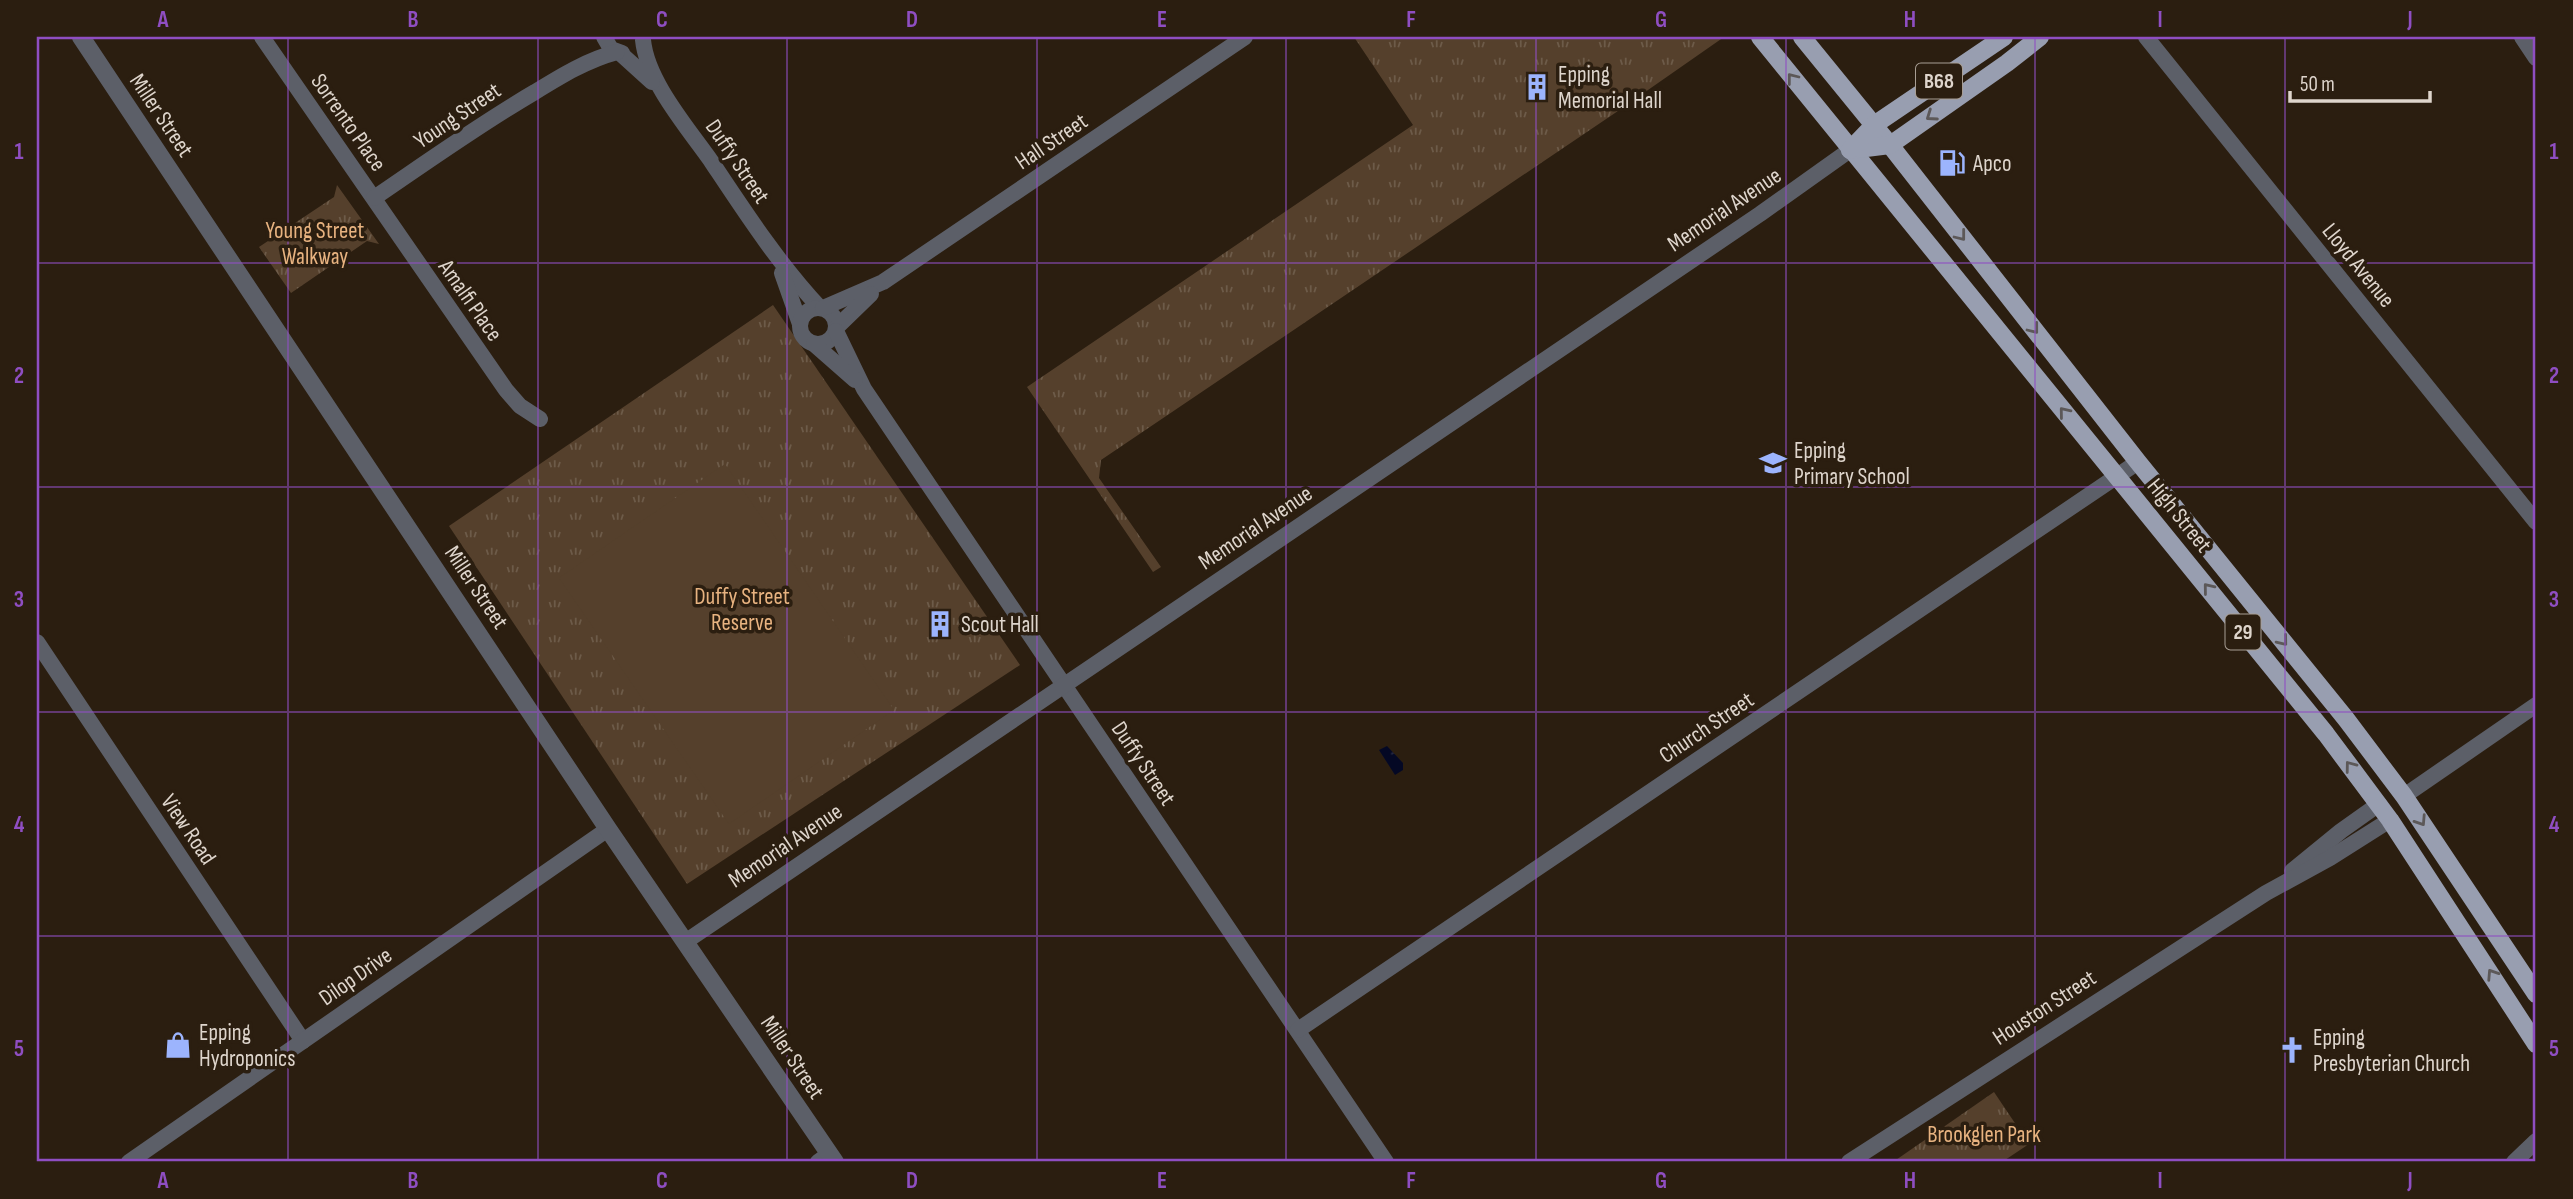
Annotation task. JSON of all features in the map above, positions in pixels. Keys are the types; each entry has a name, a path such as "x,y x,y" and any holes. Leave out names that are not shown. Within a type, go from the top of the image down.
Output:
{"main road":[{"name":"High Street","path":"1760,37 2317,723 2390,820 2536,1044"},
{"name":"High Street","path":"1802,37 2138,462 2346,719 2404,796 2536,994"},
{"name":"Memorial Avenue","path":"1850,150 1874,125 2004,37"},
{"name":"Memorial Avenue","path":"1850,150 1890,145 2040,37"},
{"name":"Houston Street","path":"2379,804 2404,796"},
{"name":"Houston Street","path":"2390,820 2404,796"}],"street":[{"name":"Miller Street","path":"80,37 685,942 827,1160"},
{"name":"Sorrento Place","path":"262,37 374,198"},
{"name":"Young Street","path":"566,73 602,37"},
{"name":"Duffy Street","path":"602,37 635,64 666,96"},
{"name":"Hall Street","path":"822,308 883,282 1245,37"},
{"name":"Lloyd Avenue","path":"2146,37 2536,522"},
{"path":"2522,37 2536,58"},
{"name":"Young Street","path":"374,198 508,107 601,56 637,49 644,38"},
{"name":"Duffy Street","path":"644,38 646,57 666,96 772,252 822,308"},
{"name":"Memorial Avenue","path":"685,942 1750,222 1850,150"},
{"name":"Amalfi Place","path":"374,198 506,390 520,406 540,419"},
{"name":"Duffy Street","path":"772,252 789,289 800,324"},
{"name":"Hall Street","path":"837,329 883,282"},
{"path":"822,308 833,315 837,329 825,343 814,344 804,338 800,324 805,313 822,308"},
{"name":"Duffy Street","path":"837,329 864,389 1386,1162"},
{"name":"Duffy Street","path":"814,344 864,389"},
{"name":"Church Street","path":"1298,1030 2138,462"},
{"name":"View Road","path":"37,642 303,1041"},
{"name":"Houston Street","path":"2404,796 2536,705"},
{"name":"Houston Street","path":"2266,893 2341,831 2379,804"},
{"name":"Houston Street","path":"1849,1162 2266,893 2347,849 2390,820"},
{"name":"Dilop Drive","path":"129,1162 608,829"},
{"path":"2514,1162 2536,1141"}],"green space":[{"path":"1354,37 1724,37 1101,460 1099,478 1161,567 1153,572 1027,387 1413,125"},
{"name":"Young Street Walkway","path":"337,185 379,244 367,241 291,293 259,247 334,197"},
{"name":"Duffy Street Reserve","path":"773,305 1020,665 687,884 449,526"},
{"path":"725,464 894,710 729,824 559,578"},
{"name":"Brookglen Park","path":"1994,1092 2029,1144 2002,1162 1893,1162"}],"water":[{"path":"1387,746 1403,763 1403,770 1395,775 1379,750"}],"place":[{"name":"Epping Memorial Hall","path":"1537,87"},
{"name":"Apco","path":"1952,163"},
{"name":"Epping Primary School","path":"1773,463"},
{"name":"Scout Hall","path":"940,624"},
{"name":"Epping Hydroponics","path":"178,1045"},
{"name":"Epping Presbyterian Church","path":"2292,1050"}]}
